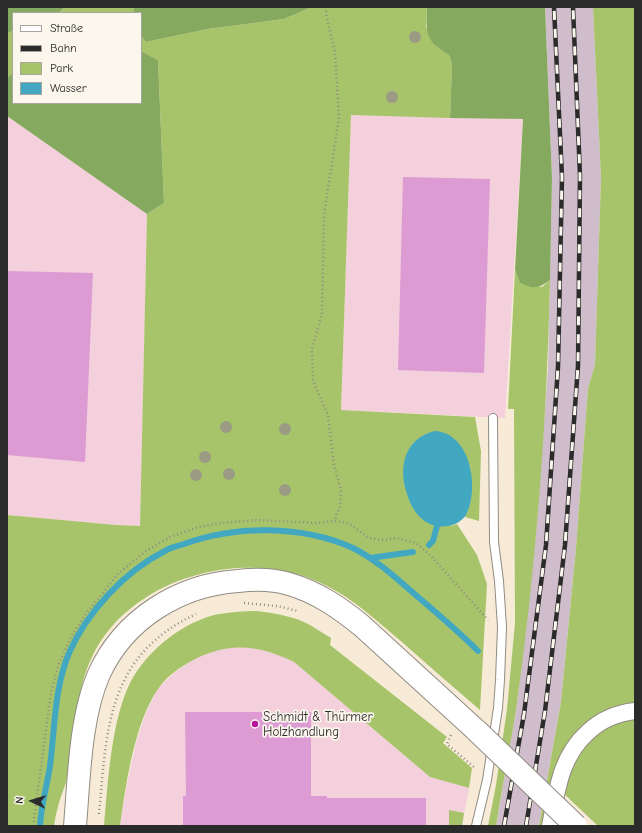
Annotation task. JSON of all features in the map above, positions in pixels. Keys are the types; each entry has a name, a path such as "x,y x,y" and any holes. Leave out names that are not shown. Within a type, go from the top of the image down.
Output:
{"main road":[{"path":"75,826 79,771 86,717 94,689 107,660 124,636 154,609 172,598 210,584 250,580 270,580 288,584 323,598 344,611 477,731 576,826"}],"street":[{"path":"550,826 559,780 564,764 576,744 595,726 608,718 622,712 635,711"}],"lane":[{"path":"476,826 487,780 498,708 500,680 502,627 499,581 494,542 493,418"}],"path":[{"path":"326,7 326,14 335,53 339,118 324,214 322,314 312,349 313,381 328,415 334,465 341,490 340,508 336,515 335,521"},
{"path":"237,604 256,603 277,606 302,613"},
{"path":"99,818 102,780 110,724 116,697 124,679 147,646 174,625 199,612"},
{"path":"454,732 448,739 447,744 469,763"},
{"path":"33,821 33,826"}],"shaded area":[{"path":"545,7 593,7 601,178 595,366 588,388 576,548 561,702 539,826 496,826 516,710 526,626 535,543 548,368 552,178"},
{"path":"351,115 523,119 505,418 341,410"},
{"path":"7,116 147,214 140,526 7,515"},
{"name":"Schmidt & Thürmer Holzhandlung","path":"236,647 254,647 278,654 294,662 430,777 469,788 462,826 120,826 126,788 137,739 147,710 158,688 175,672 196,658 216,650"}],"green space":[{"path":"7,7 65,7 60,12 12,12 12,31 7,33"},
{"path":"65,7 134,7 134,12 60,12"},
{"path":"134,7 312,7 284,19 208,29 146,42 142,37 142,12 134,12"},
{"path":"312,7 427,7 426,27 438,48 449,55 452,64 450,118 351,115 341,410 475,417 481,451 479,521 465,517 471,492 470,466 428,433 412,444 451,526 457,524 477,555 487,584 480,710 366,612 327,586 296,574 263,568 229,569 195,575 163,588 134,606 110,629 92,657 82,684 68,775 57,809 54,826 7,826 7,515 140,526 147,214 164,203 158,60 142,52 142,37 146,42 208,29 284,19"},
{"path":"427,7 545,7 552,178 550,280 542,285 532,287 520,283 515,270 523,119 450,118 452,64 449,55 431,41 427,30"},
{"path":"593,7 635,7 635,704 591,719 572,738 545,826 539,826 561,702 576,548 588,388 595,365 601,178"},
{"path":"12,31 12,73 7,78 7,33"},
{"path":"142,52 158,60 164,203 147,214 7,116 7,78 12,73 12,104 142,104"},
{"path":"515,270 520,283 542,287 550,280 546,388 535,550 516,710 496,826 488,826 496,785 507,709 515,623 514,409 508,409"},
{"path":"256,611 297,619 331,638 330,645 447,737 443,743 472,768 469,788 430,777 294,662 261,650 250,648 228,648 204,655 191,661 172,673 158,689 143,719 132,755 120,826 104,826 114,734 124,699 130,683 137,671 156,649 180,630 193,623 219,614"},
{"path":"635,717 635,826 598,826 562,792 581,747 610,724"},
{"path":"449,810 464,813 462,826 449,826"}],"water":[{"path":"435,431 447,434 457,441 469,464 472,478 470,504 466,515 458,522 448,526 433,525 422,519 413,508 404,484 404,464 410,447 416,440"}],"building":[{"path":"403,177 490,179 484,373 398,370"},
{"path":"7,271 93,273 85,462 7,455"},
{"path":"185,712 311,712 311,796 327,796 327,798 426,798 426,826 183,826 183,796 186,796"}],"waterway":[{"path":"429,545 433,541 437,526"},
{"path":"40,826 50,766 60,680 69,653 86,623 109,594 122,581 150,559 169,548 225,533 247,531 269,530 291,532 333,540 353,548 379,564 478,651"},
{"path":"370,558 413,552"}],"railway":[{"path":"504,826 524,714 546,545 558,367 562,177 554,7"},
{"path":"526,826 545,711 565,545 578,366 580,176 573,7"}],"place":[{"name":"Schmidt & Thürmer Holzhandlung","path":"255,724"}]}
